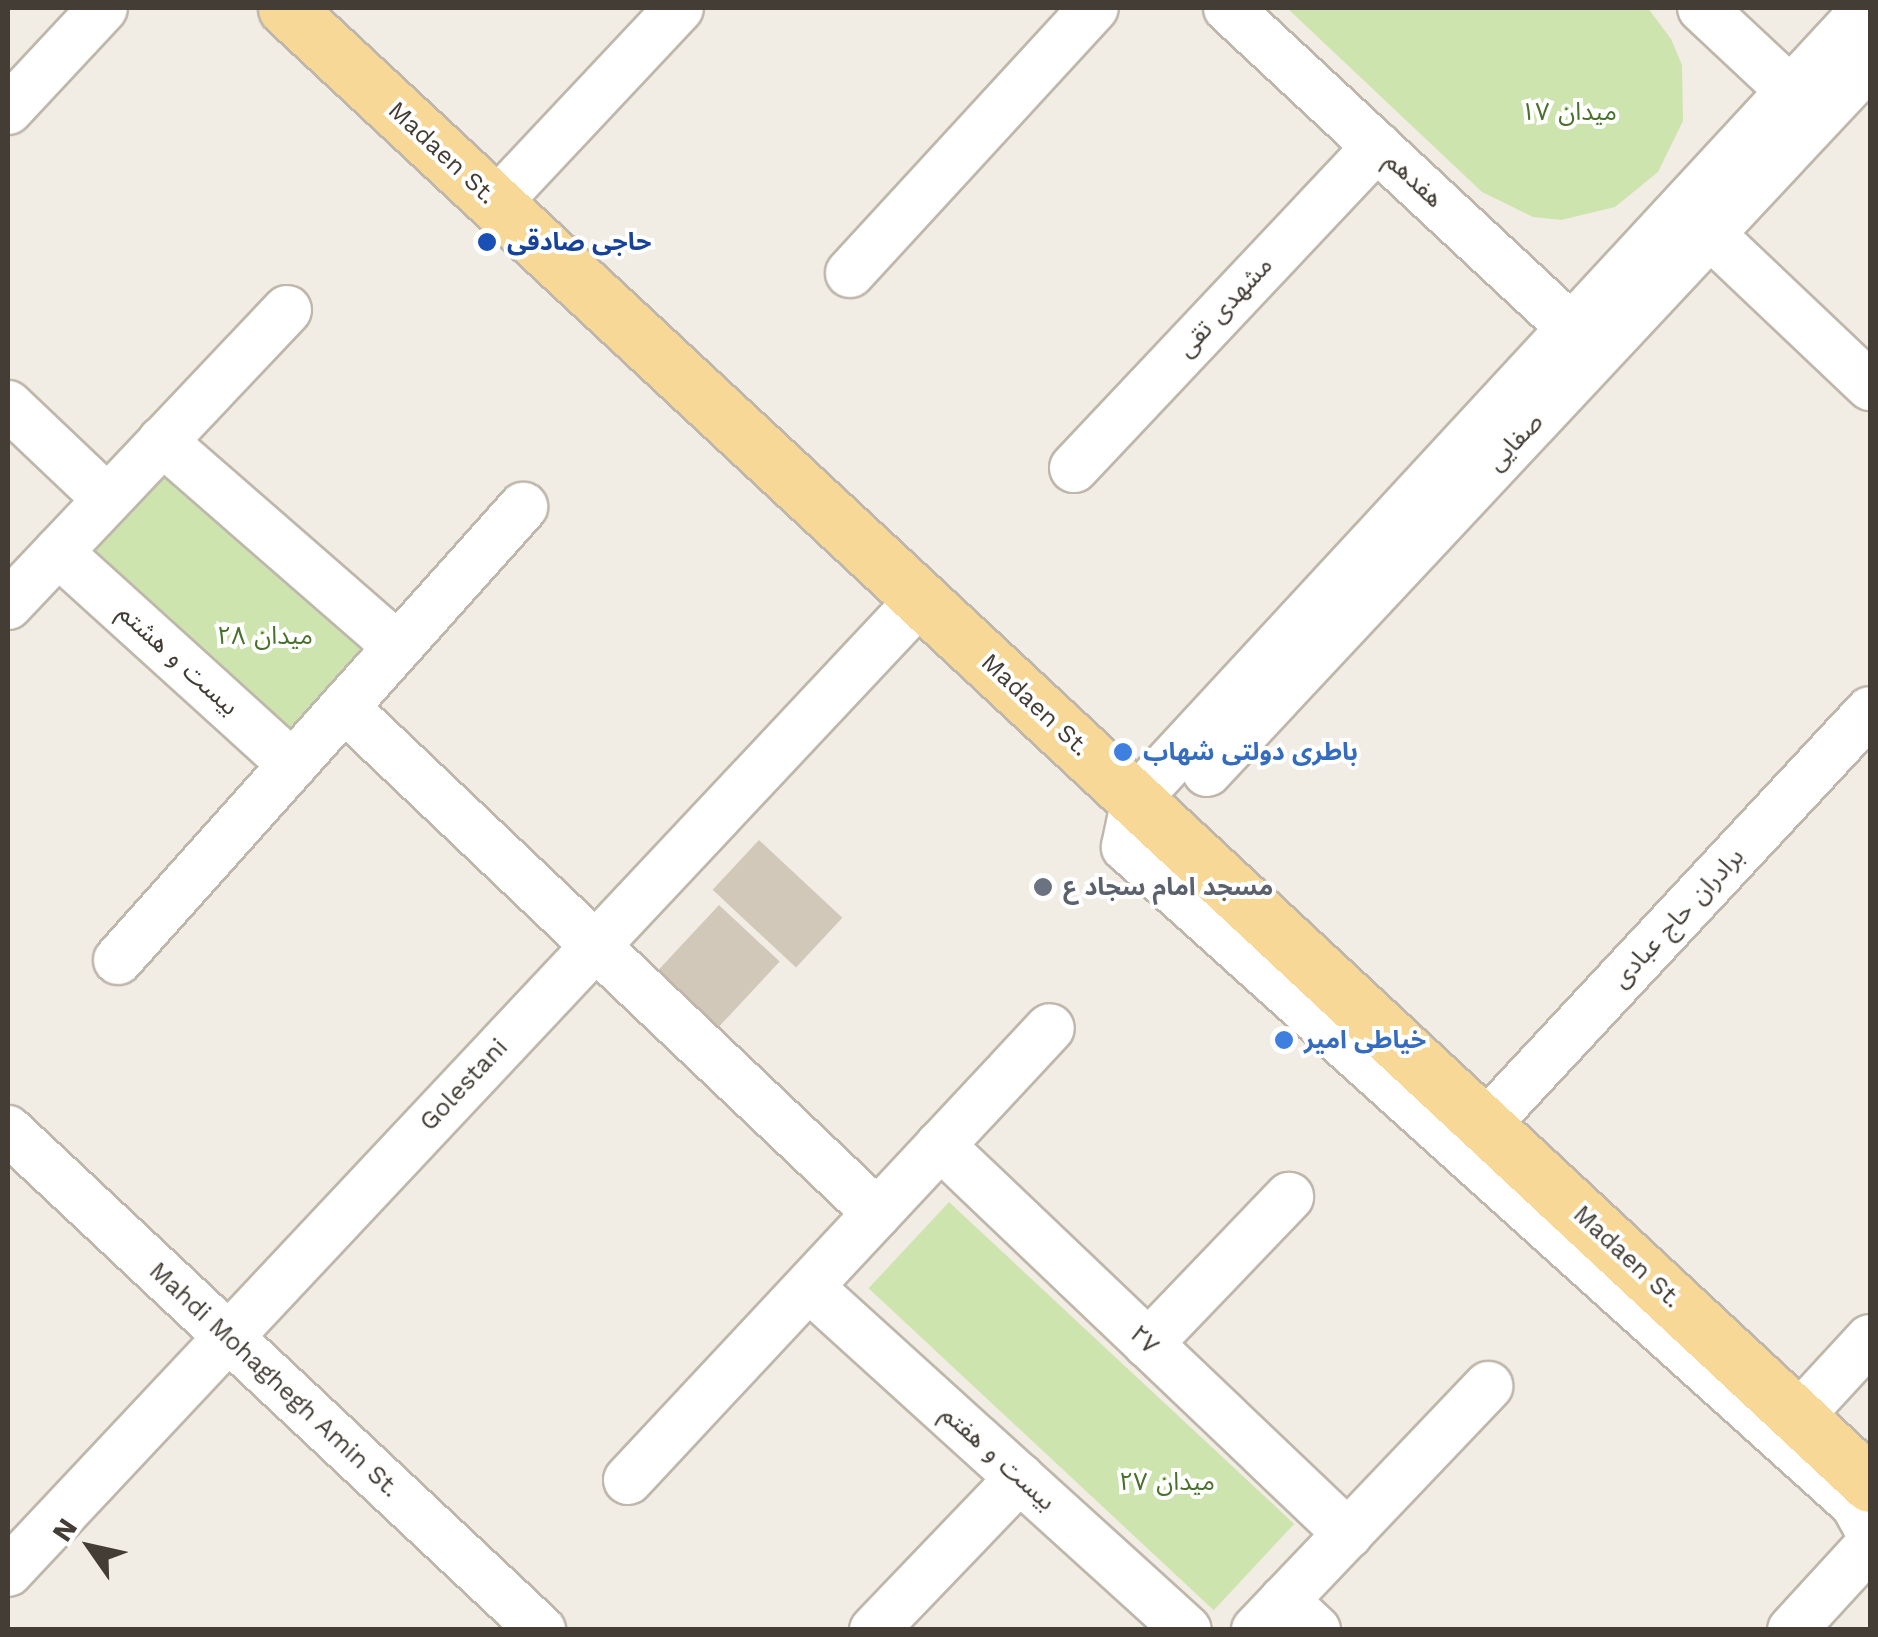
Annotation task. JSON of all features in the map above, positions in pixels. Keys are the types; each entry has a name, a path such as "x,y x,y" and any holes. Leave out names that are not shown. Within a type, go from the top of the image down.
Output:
{"main road":[{"name":"Madaen St.","path":"286,8 1870,1484"}],"street":[{"path":"8,110 103,8"},
{"path":"496,203 679,8"},
{"path":"850,273 1094,8"},
{"name":"هفدهم","path":"1228,8 1586,341"},
{"path":"1702,8 1804,104"},
{"path":"1586,341 1710,234 1804,104 1867,8"},
{"path":"1870,63 1804,104 1148,810 1126,847 1855,1504 1870,1530"},
{"name":"مشهدی تقی","path":"1074,468 1377,146"},
{"path":"1710,234 1870,386"},
{"path":"8,605 287,310"},
{"path":"8,405 108,499"},
{"path":"162,441 398,647"},
{"path":"118,960 523,507"},
{"name":"بیست و هشتم","path":"58,552 292,765"},
{"name":"Golestani","path":"8,1572 921,599"},
{"path":"344,707 877,1213"},
{"name":"برادران حاج عبادی","path":"1485,1125 1870,711"},
{"path":"628,1480 1050,1028"},
{"name":"Mahdi Mohaghegh Amin St.","path":"8,1130 541,1630"},
{"name":"۲۷","path":"940,1146 1348,1534"},
{"path":"1148,1344 1288,1198"},
{"name":"بیست و هفتم","path":"808,1286 1188,1630"},
{"path":"1798,1417 1870,1339"},
{"path":"1285,1620 1348,1534 1488,1386"},
{"path":"874,1630 1020,1478"},
{"path":"1792,1630 1870,1545"}],"green space":[{"name":"میدان ۱۷","path":"1287,8 1648,8 1671,39 1682,65 1683,121 1658,172 1615,207 1561,220 1533,217 1482,192"},
{"name":"میدان ۲۸","path":"163,453 382,650 291,751 72,554"},
{"name":"میدان ۲۷","path":"949,1202 1294,1524 1214,1610 869,1288"}],"building":[{"path":"759,840 842,918 796,967 713,890"},
{"path":"719,905 780,962 716,1030 656,973"}],"place":[{"name":"حاجی صادقی","path":"487,242"},
{"name":"باطری دولتی شهاب","path":"1123,752"},
{"name":"مسجد امام سجاد ع","path":"1043,887"},
{"name":"خیاطی امیر","path":"1284,1040"}]}
